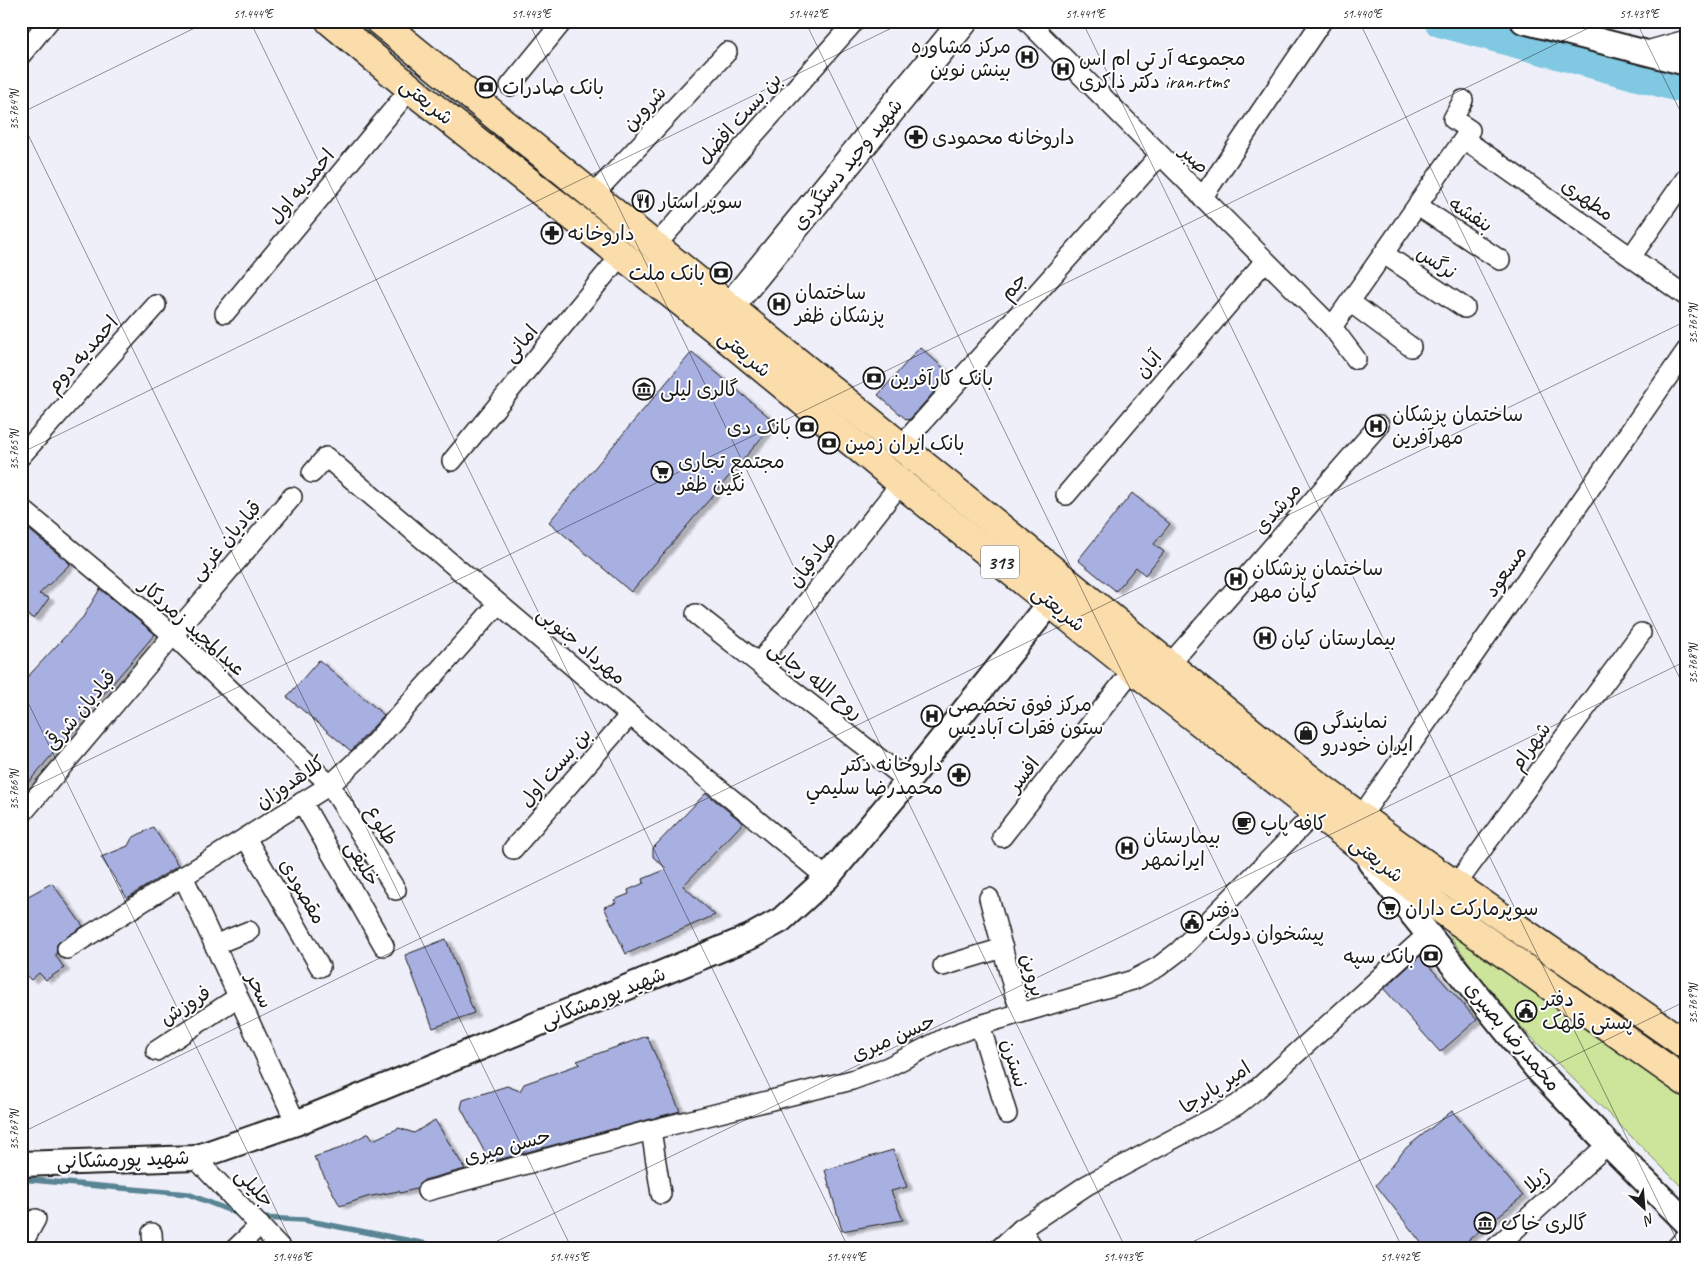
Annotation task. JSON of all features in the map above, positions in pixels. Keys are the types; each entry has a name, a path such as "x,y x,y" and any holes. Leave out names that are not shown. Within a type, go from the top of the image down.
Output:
{"main road":[{"name":"شریعتی","path":"330,21 411,88 622,254 718,308 900,447 1169,665 1441,909 1686,1082"},
{"name":"شریعتی","path":"379,21 656,245 718,308 902,483 1316,812 1455,886 1686,1045"},
{"name":"شهید وحید دستگردی","path":"718,308 759,270 964,21"},
{"path":"499,158 520,135"}],"street":[{"path":"21,54 49,21"},
{"path":"510,86 563,21"},
{"name":"بن بست افضل","path":"656,245 855,21"},
{"name":"صبر","path":"1027,21 1332,327 1356,359"},
{"path":"1202,198 1322,21"},
{"path":"1523,21 1686,63"},
{"path":"1643,52 1686,40"},
{"name":"شروین","path":"593,195 727,52"},
{"name":"احمدیه اول","path":"225,313 411,88"},
{"path":"1332,327 1470,130 1453,119 1463,100"},
{"name":"مطهری","path":"1464,139 1686,296"},
{"name":"جم","path":"900,447 1160,155"},
{"path":"1631,256 1686,178"},
{"name":"بنفشه","path":"1418,206 1500,260"},
{"name":"امانی","path":"452,461 622,254"},
{"name":"نرگس","path":"1384,254 1465,308"},
{"name":"آبان","path":"1066,495 1265,261"},
{"path":"1350,302 1411,346"},
{"name":"احمدیه دوم","path":"21,456 156,305"},
{"name":"مسعود","path":"1353,831 1686,351"},
{"name":"مرشدی","path":"1169,665 1379,426"},
{"name":"مهرداد جنوبی","path":"312,473 326,457 630,715 827,878"},
{"name":"صادقیان","path":"759,663 902,483"},
{"name":"قبادیان غربی","path":"173,635 292,497"},
{"name":"عبدالمجید زمردکار","path":"21,508 173,635 330,785"},
{"name":"شهید پورمشکانی","path":"21,1164 195,1158 296,1123 750,937 781,920 827,878 908,781 1050,602"},
{"name":"کلاهدوزان","path":"67,949 330,785 367,751 498,604"},
{"name":"روح الله رجایی","path":"696,614 908,781"},
{"name":"شهرام","path":"1455,886 1641,633"},
{"name":"قبادیان شرقی","path":"21,815 173,635"},
{"name":"افسر","path":"1002,837 1134,668"},
{"name":"بن بست اول","path":"513,849 630,715"},
{"name":"طلوع","path":"330,785 396,890"},
{"name":"خلیقی","path":"302,802 384,946"},
{"name":"حسن میری","path":"428,1191 651,1130 852,1080 888,1067 945,1038 980,1025 1133,980 1158,967 1179,950 1316,812"},
{"name":"محمدرضا بصیری","path":"1353,831 1428,934 1536,1068 1686,1222"},
{"name":"مقصودی","path":"246,838 320,967"},
{"name":"سحر","path":"183,876 296,1123"},
{"name":"پروین","path":"989,898 1020,1013"},
{"path":"214,945 250,931"},
{"name":"امیر پابرجا","path":"999,1249 1021,1229 1087,1185 1237,1105 1428,934"},
{"name":"پروین","path":"943,966 1002,948"},
{"name":"فروزش","path":"156,1051 238,997"},
{"name":"نسترن","path":"980,1025 1007,1114"},
{"path":"651,1130 661,1194"},
{"name":"ژیلا","path":"1494,1249 1608,1144"},
{"name":"جلیلی","path":"195,1158 282,1249"},
{"path":"21,1246 36,1219"},
{"path":"235,1249 260,1225"},
{"path":"1021,1229 1034,1249"},
{"path":"1675,1249 1686,1237"}],"green space":[{"path":"1442,925 1524,979 1686,1100 1686,1191 1499,1005"}],"building":[{"path":"920,347 950,374 910,419 907,420 878,395"},
{"name":"مجتمع تجاری نگین ظفر","path":"692,352 775,422 631,592 549,522"},
{"path":"1132,493 1170,524 1154,544 1164,552 1145,575 1136,567 1116,591 1078,560"},
{"path":"21,523 70,564 39,594 49,598 34,619 21,611"},
{"path":"100,589 155,634 21,791 21,684 83,617"},
{"path":"319,660 384,715 351,751 287,697"},
{"path":"706,793 743,823 683,886 715,915 626,954 604,907 616,903 614,900 629,894 628,890 644,883 643,879 667,869 653,857 653,848"},
{"path":"153,827 178,866 127,898 101,857 128,846 132,838"},
{"path":"52,883 83,926 57,944 56,956 64,968 46,980 39,973 31,980 21,971 21,900"},
{"path":"446,939 474,1013 433,1028 405,955"},
{"path":"1420,956 1477,1020 1440,1052 1384,989"},
{"path":"647,1036 680,1111 490,1162 461,1108 463,1100 507,1086 520,1091 524,1084 580,1064 577,1061"},
{"path":"1452,1111 1523,1196 1457,1249 1426,1249 1376,1185 1406,1148"},
{"path":"435,1120 465,1169 424,1180 416,1189 367,1197 340,1206 314,1157 338,1149 369,1133 373,1140 399,1128 414,1133"},
{"path":"893,1150 907,1187 891,1191 903,1220 842,1231 825,1170"}],"waterway":[{"path":"1440,21 1686,88"},
{"path":"21,1179 188,1194 241,1215"},
{"path":"260,1218 304,1220 452,1249"}],"place":[{"name":"مرکز مشاوره بینش نوین","path":"1027,57"},
{"name":"مجموعه آر تی ام اس دکتر ذاکری iran.rtms","path":"1063,69"},
{"name":"بانک صادرات","path":"486,87"},
{"name":"داروخانه محمودی","path":"916,137"},
{"name":"سوپر استار","path":"643,201"},
{"name":"داروخانه","path":"552,233"},
{"name":"بانک ملت","path":"721,273"},
{"name":"ساختمان پزشکان ظفر","path":"779,304"},
{"name":"بانک کارآفرین","path":"874,378"},
{"name":"گالری لیلی","path":"644,389"},
{"name":"ساختمان پزشکان مهرآفرین","path":"1376,426"},
{"name":"بانک دی","path":"807,427"},
{"name":"بانک ایران زمین","path":"829,443"},
{"name":"مجتمع تجاری نگین ظفر","path":"662,472"},
{"name":"ساختمان پزشکان کیان مهر","path":"1236,579"},
{"name":"بیمارستان کیان","path":"1265,638"},
{"name":"مرکز فوق تخصصی ستون فقرات آبادیس","path":"932,716"},
{"name":"نمایندگی ایران خودرو","path":"1306,733"},
{"name":"داروخانه دكتر محمدرضا سليمي","path":"959,775"},
{"name":"کافه پاپ","path":"1244,823"},
{"name":"بیمارستان ایرانمهر","path":"1127,848"},
{"name":"سوپرمارکت داران","path":"1389,908"},
{"name":"دفتر پیشخوان دولت","path":"1192,922"},
{"name":"بانک سپه","path":"1431,956"},
{"name":"دفتر پستی قلهک","path":"1526,1011"},
{"name":"گالری خاک","path":"1485,1223"}]}
